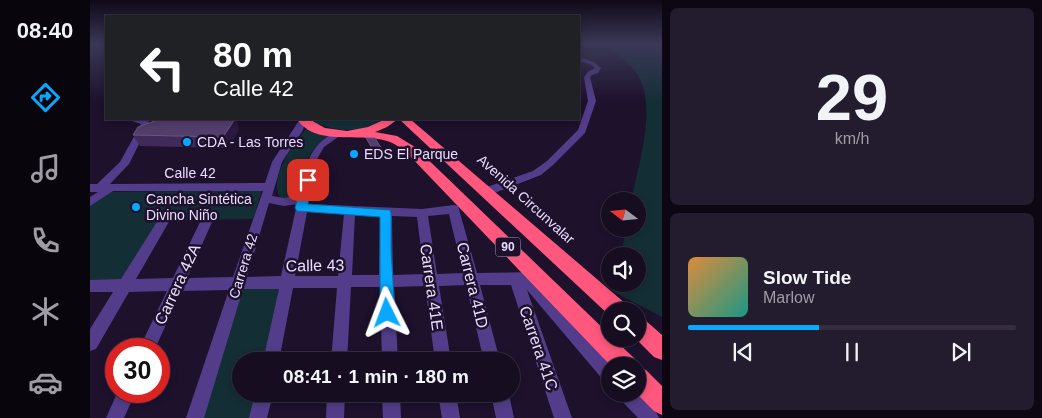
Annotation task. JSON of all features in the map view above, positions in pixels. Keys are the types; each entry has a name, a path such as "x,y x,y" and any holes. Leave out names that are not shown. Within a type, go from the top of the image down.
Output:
{"highway":[{"name":"90","path":"302,120 317,129 338,133 359,132 379,127 391,120"},
{"name":"Avenida Circunvalar","path":"405,120 609,302"},
{"name":"90","path":"359,132 384,136 402,144 430,169 458,205 527,278 616,357"},
{"path":"430,169 442,169 480,187"},
{"path":"646,334 662,349"},
{"path":"646,386 662,403"}],"street":[{"path":"480,187 537,174 550,164 582,131 587,120 591,97 586,77 590,73 596,72 598,68 593,64"},
{"path":"90,202 100,188 124,164 146,122 135,120"},
{"name":"Carrera 42","path":"195,418 267,192 283,149 299,131 302,120"},
{"path":"272,352 312,159 321,145 338,133"},
{"name":"Calle 42","path":"100,188 267,192 272,201 303,203"},
{"path":"303,203 386,213 422,213 458,205"},
{"name":"Carrera 41D","path":"458,205 472,279 490,352"},
{"path":"339,352 350,210"},
{"path":"386,213 386,281 390,352"},
{"name":"Carrera 41E","path":"422,213 442,352"},
{"path":"90,343 164,220"},
{"name":"Carrera 42A","path":"152,338 207,220"},
{"path":"527,278 601,364"},
{"name":"Calle 43","path":"90,286 527,278"},
{"name":"Carrera 41C","path":"527,278 563,418"},
{"path":"258,418 262,402"},
{"path":"335,418 336,402"},
{"path":"391,402 392,418"},
{"path":"449,402 451,418"},
{"path":"502,402 506,418"},
{"path":"635,402 650,418"},
{"path":"115,418 122,403"}],"shaded area":[{"path":"628,64 662,64 662,317 646,309 646,302 633,302 614,292 646,292 646,247 623,247 624,238 646,238 646,192 633,192 642,154 646,119 646,102 643,87 637,74"},
{"path":"312,120 382,120 367,127 347,130 318,124"},
{"path":"307,128 329,135 311,154 295,193 288,199 281,199 277,182 280,172 289,152"},
{"path":"262,190 253,219 160,220 124,280 90,281 90,205 109,192"},
{"path":"287,283 273,352 232,352 232,402 262,402 258,418 195,418 238,284"}],"building":[{"path":"157,120 234,120 223,137 133,135 138,127"},
{"name":"EDS El Parque","path":"366,138 375,138 383,151 375,153"}],"place":[{"name":"CDA - Las Torres","path":"187,142"},
{"name":"EDS El Parque","path":"354,154"},
{"name":"Cancha Sintética Divino Niño","path":"136,207"}],"route":[{"path":"308,180 301,208 386,213 387,313"}]}
